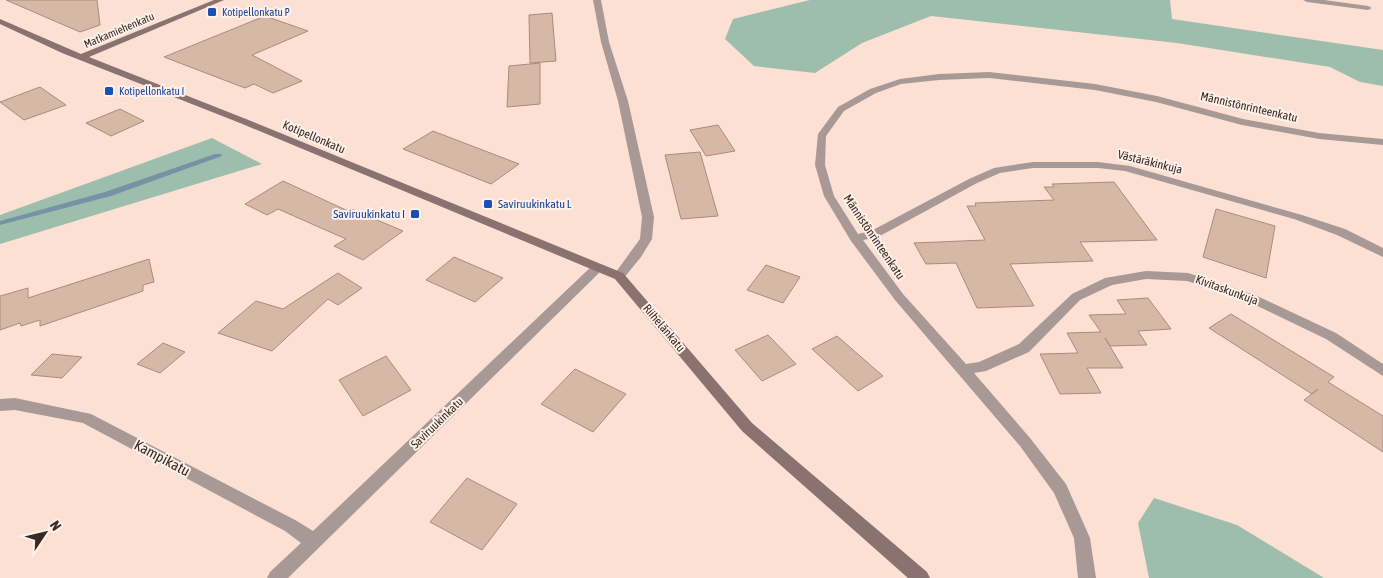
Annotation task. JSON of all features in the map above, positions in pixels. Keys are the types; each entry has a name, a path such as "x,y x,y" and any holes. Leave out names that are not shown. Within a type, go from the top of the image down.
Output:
{"street":[{"name":"Matkamiehenkatu","path":"82,57 220,0"},
{"path":"597,0 605,42 623,101 648,217 646,239 637,254 619,276"},
{"path":"1307,0 1368,8"},
{"name":"Kotipellonkatu","path":"0,21 82,57 243,121 619,276"},
{"name":"Männistönrinteenkatu","path":"1087,578 1082,538 1060,488 1025,442 899,297 855,238 829,196 820,165 821,136 841,109 873,91 900,82 939,76 988,75 1044,80 1157,98 1242,122 1319,136 1381,143"},
{"name":"Västäräkinkuja","path":"855,238 874,234 973,181 998,170 1033,165 1098,164 1126,168 1298,217 1341,232 1383,254"},
{"name":"Saviruukinkatu","path":"276,578 598,268"},
{"name":"Kivitaskunkuja","path":"962,370 981,367 1024,348 1076,297 1110,281 1146,275 1188,277 1251,298 1331,336 1383,371"},
{"name":"Riihelänkatu","path":"619,276 747,427 921,578"},
{"name":"Kampikatu","path":"0,405 15,404 86,418 291,526 314,542"}],"green space":[{"path":"810,0 1170,0 1172,19 1383,50 1383,86 1360,82 1330,67 1177,43 931,16 862,43 815,73 754,66 725,39 733,19"},
{"path":"212,138 262,164 0,244 0,215"},
{"path":"1154,498 1237,525 1324,578 1149,578 1138,523"}],"building":[{"path":"6,0 97,0 100,25 80,32"},
{"path":"552,13 556,61 530,63 529,15"},
{"path":"265,16 308,31 252,55 302,81 273,93 254,84 245,88 164,57"},
{"path":"540,63 540,104 507,107 509,66"},
{"path":"40,87 66,105 24,120 0,102"},
{"path":"120,109 144,121 111,136 86,123"},
{"path":"718,125 735,151 706,156 690,130"},
{"path":"433,131 519,164 491,184 403,149"},
{"path":"700,152 718,216 681,219 665,155"},
{"path":"283,181 348,211 351,209 403,231 363,260 334,246 346,239 278,209 267,215 245,204"},
{"path":"1114,182 1157,240 1080,242 1093,261 1010,264 1034,306 977,308 956,263 926,264 914,243 985,240 967,206 976,206 975,203 1054,200 1044,187 1054,187 1052,184"},
{"path":"1216,209 1275,226 1266,278 1203,257"},
{"path":"454,257 503,278 475,302 426,280"},
{"path":"149,259 154,282 143,285 143,291 40,326 40,320 21,326 20,323 0,330 0,296 28,288 28,298"},
{"path":"766,265 800,277 783,303 747,290"},
{"path":"338,273 362,288 338,305 328,299 272,351 218,333 256,301 283,309"},
{"path":"1148,298 1171,329 1138,331 1147,345 1110,346 1105,338 1123,368 1087,368 1101,393 1060,394 1040,354 1078,353 1067,333 1101,332 1089,315 1126,314 1117,300"},
{"path":"1231,314 1334,377 1328,382 1383,416 1383,452 1304,400 1312,394 1209,328"},
{"path":"768,335 796,364 762,381 735,350"},
{"path":"837,336 883,376 858,391 812,349"},
{"path":"163,343 185,352 160,373 137,364"},
{"path":"52,354 82,357 62,378 31,375"},
{"path":"386,356 411,390 363,416 339,380"},
{"path":"575,369 626,394 593,432 541,404"},
{"path":"467,478 517,504 482,550 430,522"}],"waterway":[{"path":"0,223 108,194 218,156"}],"place":[{"name":"Kotipellonkatu P","path":"212,12"},
{"name":"Kotipellonkatu I","path":"109,91"},
{"name":"Saviruukinkatu L","path":"488,204"},
{"name":"Saviruukinkatu I","path":"415,214"}]}
